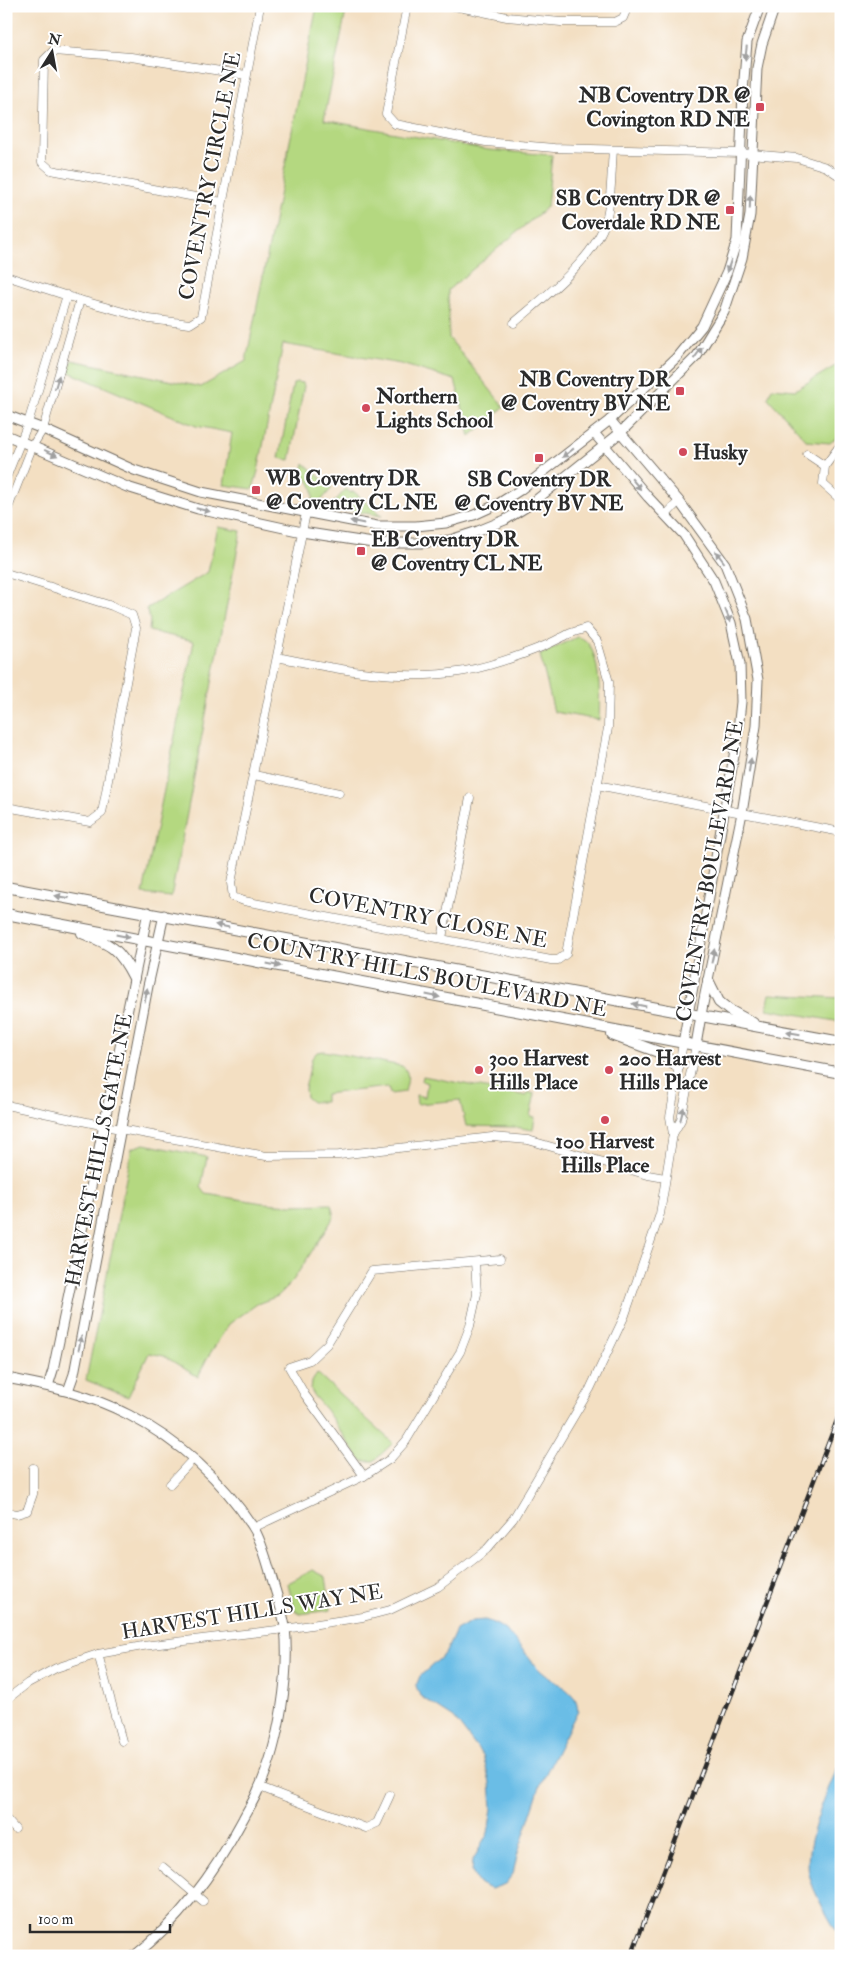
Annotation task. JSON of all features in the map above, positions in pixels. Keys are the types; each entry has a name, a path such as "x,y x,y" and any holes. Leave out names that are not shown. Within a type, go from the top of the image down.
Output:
{"main road":[{"name":"COUNTRY HILLS BOULEVARD NE","path":"6,887 841,1042"},
{"name":"COUNTRY HILLS BOULEVARD NE","path":"6,914 841,1073"},
{"path":"62,925 117,950 125,959 134,978"},
{"path":"708,980 719,1002 729,1010 763,1028"},
{"path":"578,1023 661,1053 678,1067"}],"street":[{"name":"COVENTRY CIRCLE NE","path":"6,276 80,300 149,319 190,324 201,317 260,6"},
{"path":"407,6 386,114 395,124 486,142 554,148 740,153 797,158 826,167 841,177"},
{"path":"454,6 507,17 561,22 619,21 623,18 628,6"},
{"path":"6,416 43,429 134,470 202,492 377,526 416,526 446,522 474,515 498,504 610,420 676,358 702,326 727,272 737,240 742,92 747,42 760,6"},
{"path":"6,435 127,487 198,509 302,532 373,544 421,544 450,540 505,520 531,504 620,433 697,356 724,312 742,258 750,215 757,68 762,44 775,6"},
{"path":"222,202 51,170 42,162 44,60 53,51 131,57 246,75"},
{"path":"514,323 564,281 594,244 605,221 613,150"},
{"path":"6,478 28,423 67,295"},
{"path":"6,513 33,445 43,429 80,300"},
{"path":"676,358 685,368"},
{"name":"COVENTRY BOULEVARD NE","path":"610,420 679,501 726,564 747,619 758,680 756,726 742,813 696,1045"},
{"name":"COVENTRY BOULEVARD NE","path":"594,433 684,535 714,581 731,623 740,664 741,702 725,809 683,1043"},
{"path":"841,444 825,466 823,484 841,500"},
{"path":"807,454 825,466"},
{"path":"666,516 679,501"},
{"name":"COVENTRY CLOSE NE","path":"276,658 351,672 389,675 465,671 508,659 586,628 597,641 609,682 608,728 566,954 562,958 551,960 244,901 233,897 231,883 254,775 276,658 306,512"},
{"path":"6,573 112,606 132,615 136,628 102,813 90,822 6,807"},
{"path":"254,775 339,793"},
{"path":"597,785 841,832"},
{"path":"442,938 470,798"},
{"name":"HARVEST HILLS GATE NE","path":"48,1386 54,1370 148,912"},
{"name":"HARVEST HILLS GATE NE","path":"68,1391 74,1374 120,1129 164,915"},
{"path":"841,919 838,937 841,944"},
{"name":"HARVEST HILLS WAY NE","path":"673,1134 670,1117 683,1043"},
{"name":"HARVEST HILLS WAY NE","path":"6,1700 28,1683 56,1668 98,1654 143,1646 285,1629 363,1617 390,1610 438,1587 487,1549 513,1519 590,1389 625,1315 660,1214 673,1134 681,1120 696,1045"},
{"path":"6,1104 120,1129 275,1156 339,1155 459,1139 510,1138 539,1143 648,1175 665,1178"},
{"path":"364,1476 306,1395 289,1367 310,1360 326,1344 362,1284 372,1271 500,1259"},
{"path":"253,1528 364,1476 390,1459 406,1441 460,1352 470,1326 477,1294 475,1262"},
{"path":"6,1378 68,1391 129,1415 168,1439 193,1459 216,1480 253,1528 270,1570 285,1629 285,1684 279,1724 260,1787 221,1859 171,1924 134,1956"},
{"path":"170,1484 193,1459"},
{"path":"6,1512 17,1514 27,1511 33,1494 33,1468"},
{"path":"98,1654 122,1741"},
{"path":"260,1787 366,1828 377,1824 390,1795"},
{"path":"6,1819 15,1829"},
{"path":"163,1867 203,1901"}],"green space":[{"path":"317,6 347,6 324,120 489,150 552,155 547,207 448,290 449,338 504,407 470,436 455,380 401,364 283,344 253,489 224,485 232,433 196,426 69,372 72,360 201,387 246,361"},
{"path":"837,365 841,367 841,429 836,438 830,443 807,441 768,398 772,388 795,390"},
{"path":"296,382 303,383 304,386 290,460 279,458 293,384"},
{"path":"304,463 332,488 320,502 313,501 312,486 302,475"},
{"path":"346,489 351,493 353,491 382,516 330,507"},
{"path":"218,527 241,531 171,897 143,894 194,641 149,631 150,620 146,609 208,572"},
{"path":"577,637 585,640 591,648 595,659 600,699 599,720 554,712 540,655"},
{"path":"770,994 841,998 841,1022 767,1009"},
{"path":"324,1051 402,1066 407,1072 405,1092 390,1094 388,1087 325,1094 325,1102 312,1102 306,1097 305,1089 312,1058 317,1052"},
{"path":"423,1076 527,1096 527,1092 535,1094 530,1116 535,1117 533,1130 515,1127 466,1126 460,1100 417,1104 416,1095 425,1097 427,1083 422,1081"},
{"path":"144,1144 207,1157 201,1187 206,1194 263,1203 292,1205 331,1204 334,1217 292,1282 278,1296 257,1304 229,1324 206,1360 198,1377 164,1356 149,1353 128,1397 86,1380 132,1148"},
{"path":"317,1373 393,1443 374,1461 363,1461 358,1457 326,1410 313,1395 311,1389 312,1382"},
{"path":"313,1570 326,1577 331,1610 300,1614 294,1610 288,1583"}],"water":[{"path":"485,1620 503,1629 542,1672 570,1692 577,1703 578,1710 541,1783 513,1874 505,1884 491,1889 478,1883 472,1872 473,1860 488,1833 492,1808 490,1783 483,1756 454,1718 420,1696 416,1686 420,1676 445,1654 456,1630 472,1621"},
{"path":"841,1761 841,1939 814,1890 809,1874 808,1862 818,1816"}],"railway":[{"path":"631,1956 841,1410"}],"place":[{"name":"NB Coventry DR @ Covington RD NE","path":"760,107"},
{"name":"SB Coventry DR @ Coverdale RD NE","path":"730,210"},
{"name":"NB Coventry DR @ Coventry BV NE","path":"680,391"},
{"name":"Northern Lights School","path":"366,408"},
{"name":"Husky","path":"683,452"},
{"name":"SB Coventry DR @ Coventry BV NE","path":"539,458"},
{"name":"WB Coventry DR @ Coventry CL NE","path":"256,490"},
{"name":"EB Coventry DR @ Coventry CL NE","path":"361,551"},
{"name":"300 Harvest Hills Place","path":"479,1070"},
{"name":"200 Harvest Hills Place","path":"609,1070"},
{"name":"100 Harvest Hills Place","path":"605,1120"}]}
